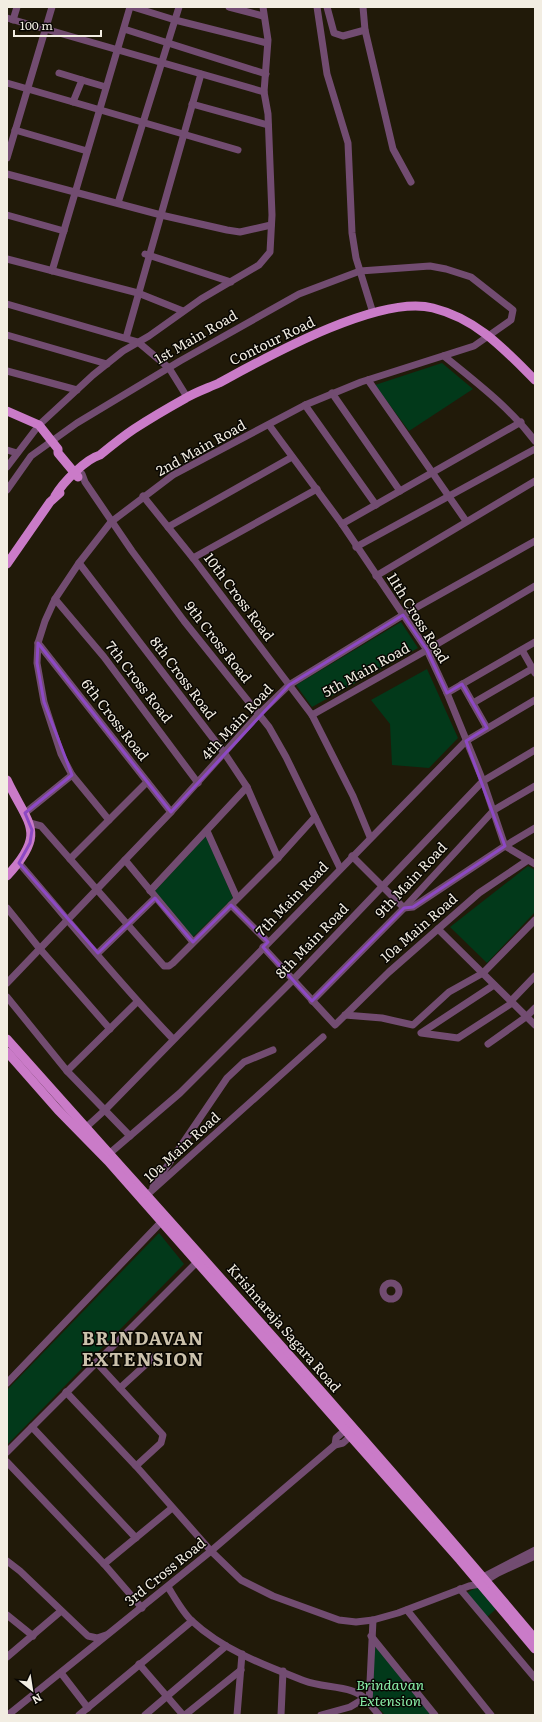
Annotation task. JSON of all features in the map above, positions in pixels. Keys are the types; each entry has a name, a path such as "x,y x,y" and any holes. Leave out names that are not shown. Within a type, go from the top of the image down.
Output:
{"main road":[{"name":"Contour Road","path":"7,564 27,533 55,496 80,475 95,456 100,455 133,430 187,397 210,387 297,342 373,313 410,306 432,308 476,326 490,336 535,380"},
{"path":"7,411 38,426 52,440 58,449 58,453 80,475"},
{"path":"7,780 25,812 32,830 30,843 19,863 7,876"},
{"name":"Krishnaraja Sagara Road","path":"7,1039 83,1131 110,1153 147,1195 164,1219"},
{"name":"Krishnaraja Sagara Road","path":"7,1052 83,1131 164,1219 351,1430 479,1581 535,1650"},
{"name":"Krishnaraja Sagara Road","path":"479,1581 534,1637"}],"street":[{"path":"17,7 10,19 264,92"},
{"path":"8,154 52,7"},
{"path":"52,271 106,87 132,7 175,20 268,43"},
{"path":"118,203 179,7"},
{"path":"229,7 264,16"},
{"path":"7,467 38,426 107,364 123,351 183,311 259,265 270,252 271,225 268,126 264,92 268,43 263,7"},
{"path":"317,7 328,74 348,143 352,233 360,271 373,313"},
{"path":"328,7 334,33 343,36 365,30"},
{"path":"363,7 365,30 393,149 411,182"},
{"path":"124,30 266,74"},
{"path":"59,73 106,87"},
{"path":"126,338 147,254 161,214 201,74"},
{"path":"73,102 82,80"},
{"path":"7,83 184,133 238,150"},
{"path":"192,104 268,126"},
{"path":"16,130 87,151"},
{"path":"7,174 161,214 240,232 271,225"},
{"path":"7,215 64,231"},
{"path":"147,254 231,282"},
{"path":"7,259 114,285 183,311"},
{"name":"1st Main Road","path":"7,490 31,456 52,440 169,368 298,294 360,271 430,266 446,269 471,277 513,310 511,320 490,336"},
{"path":"7,304 138,342 169,368 187,397"},
{"path":"7,335 107,364"},
{"name":"2nd Main Road","path":"109,820 72,775 59,747 44,702 37,663 38,643 45,621 55,599 79,563 111,522 143,496 173,475 305,406 332,393 368,380 474,346 490,336"},
{"path":"444,356 503,404 521,422 535,441"},
{"path":"7,370 77,390"},
{"path":"368,380 466,521"},
{"path":"332,393 400,492"},
{"path":"305,406 376,505"},
{"path":"342,524 521,422"},
{"name":"11th Cross Road","path":"269,426 342,524 356,547 427,650 447,693 483,781 505,846"},
{"path":"356,547 535,449"},
{"path":"7,450 17,453"},
{"path":"168,527 292,457"},
{"name":"9th Cross Road","path":"80,475 111,522 160,589 269,727 286,757 340,868"},
{"path":"376,576 535,481"},
{"path":"193,558 317,489"},
{"name":"10th Cross Road","path":"143,496 193,558 312,714 353,796 370,837"},
{"name":"4th Main Road","path":"7,983 97,891 124,860 225,754 258,715 289,685 403,615 535,541"},
{"name":"8th Cross Road","path":"79,563 225,754 247,787 278,858"},
{"name":"5th Main Road","path":"312,714 427,650 535,586"},
{"name":"7th Cross Road","path":"55,599 104,657 198,783"},
{"path":"447,693 535,642"},
{"name":"6th Cross Road","path":"38,643 171,812"},
{"path":"473,703 534,669 522,650"},
{"path":"462,684 487,728"},
{"name":"7th Main Road","path":"83,1131 370,837 466,741 535,700"},
{"name":"8th Main Road","path":"110,1153 180,1093 294,980 483,781 535,750"},
{"path":"25,812 72,775"},
{"path":"70,860 147,782"},
{"name":"9th Main Road","path":"312,1001 404,908 494,810 535,786"},
{"path":"150,891 247,787"},
{"path":"30,823 41,826 164,966 170,966 278,858 314,817"},
{"path":"352,856 404,908 413,907 535,828"},
{"path":"207,830 237,898"},
{"path":"505,846 535,864"},
{"path":"124,860 193,942"},
{"name":"10a Main Road","path":"312,1001 335,1025 389,972 479,893 528,860"},
{"path":"19,863 98,953 137,1002 172,1039"},
{"path":"98,953 155,898"},
{"path":"231,905 266,944 312,1001"},
{"path":"7,908 40,949 110,1029"},
{"path":"345,1015 382,1018 412,1025 449,992 483,973 535,920"},
{"path":"438,929 535,1025"},
{"path":"494,985 421,1033 459,1038 511,1002 535,976"},
{"path":"7,997 67,1071 130,1136"},
{"path":"67,1071 137,1002"},
{"path":"488,1044 526,1017 535,1008"},
{"name":"10a Main Road","path":"147,1195 322,1037"},
{"path":"147,1195 227,1078 244,1062 273,1050"},
{"path":"7,1383 164,1219"},
{"path":"7,1452 200,1259"},
{"path":"120,1388 154,1357"},
{"path":"96,1362 163,1435 161,1443 136,1466"},
{"path":"66,1392 136,1466 211,1551 241,1580 273,1596 339,1620 356,1622 373,1620 407,1610 479,1581 535,1556"},
{"path":"32,1427 136,1538"},
{"name":"3rd Cross Road","path":"8,1715 168,1587 335,1445 343,1443 351,1430"},
{"path":"7,1462 104,1564 142,1608"},
{"path":"104,1564 172,1508"},
{"path":"479,1581 535,1550"},
{"path":"7,1561 88,1636 98,1638 110,1634"},
{"path":"168,1587 192,1621 226,1646 242,1654 320,1685 352,1690 363,1696 379,1715"},
{"path":"460,1589 535,1678"},
{"path":"407,1610 491,1715"},
{"path":"7,1657 34,1636 61,1611"},
{"path":"7,1615 34,1636"},
{"path":"369,1703 371,1636 373,1620"},
{"path":"79,1715 192,1621"},
{"path":"371,1636 435,1715"},
{"path":"144,1715 226,1646"},
{"path":"237,1715 242,1654"},
{"path":"139,1664 184,1715 241,1670"},
{"path":"281,1715 283,1671"},
{"path":"61,1673 88,1708"},
{"path":"321,1715 350,1707 360,1701 369,1703"}],"highlighted area":[{"path":"403,615 427,650 447,693 462,684 487,728 466,741 505,846 413,907 404,908 312,1001 263,947 268,942 231,905 193,942 155,898 98,953 19,863 30,843 32,830 25,813 72,775 44,702 37,663 38,643 171,812 289,685"}],"green space":[{"path":"442,363 473,389 409,431 375,385"},
{"path":"401,622 418,648 312,707 296,685"},
{"path":"427,669 458,738 429,768 392,765 390,724 371,700"},
{"path":"206,836 233,898 193,937 155,891"},
{"path":"528,866 535,870 535,912 487,963 450,927"},
{"path":"159,1233 184,1264 7,1445 7,1390"},
{"path":"477,1587 496,1609 486,1618 465,1594"},
{"name":"Brindavan Extension","path":"373,1644 432,1715 385,1715 372,1701"}],"district":[{"name":"BRINDAVAN EXTENSION","path":"143,1349"}]}
